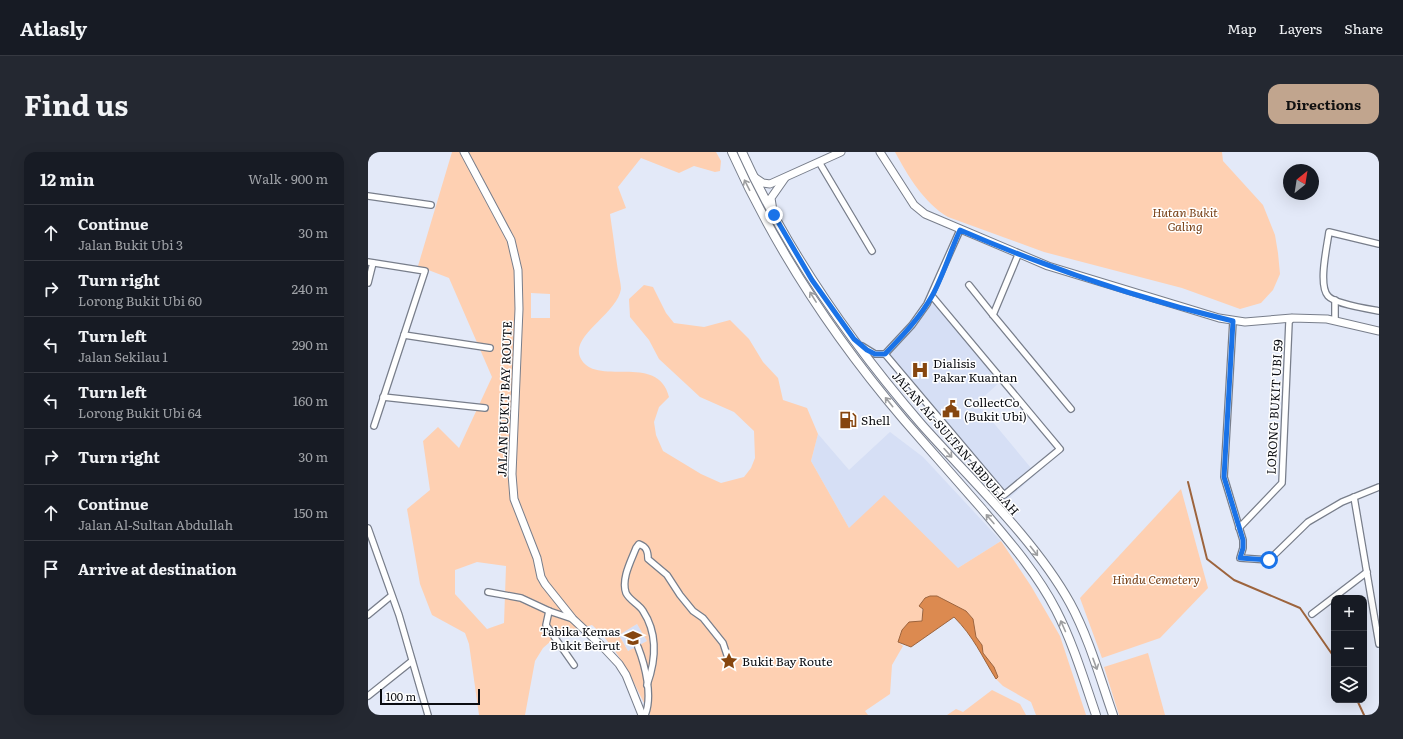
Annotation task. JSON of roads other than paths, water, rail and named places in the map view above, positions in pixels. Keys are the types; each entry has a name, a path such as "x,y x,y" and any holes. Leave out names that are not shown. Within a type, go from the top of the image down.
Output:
{"main road":[{"name":"JALAN AL-SULTAN ABDULLAH","path":"732,152 764,218 813,298 843,342 902,418 1013,545 1056,610 1067,635 1096,715"},
{"name":"JALAN AL-SULTAN ABDULLAH","path":"742,152 752,176 812,280 878,372 1024,539 1052,574 1071,604 1113,715"}],"street":[{"name":"JALAN BUKIT BAY ROUTE","path":"464,152 511,240 518,270 519,309 512,474 514,499 537,558 544,584 572,620 604,648 619,664 626,675 642,715"},
{"path":"752,176 766,184 785,178 841,152"},
{"path":"880,152 914,205 932,218 1018,255 1090,280 1233,321 1252,322 1292,318 1335,321 1379,331"},
{"path":"819,162 872,251"},
{"path":"774,215 772,198 785,178"},
{"path":"368,196 431,205"},
{"path":"854,339 867,350 875,354 885,354 912,325 932,296 960,230"},
{"path":"1379,244 1329,232 1324,286 1328,297 1379,311"},
{"path":"992,315 1018,255"},
{"path":"368,283 371,262 424,271 374,426"},
{"path":"969,285 992,315 1071,409"},
{"path":"885,354 1004,495 1060,449 932,296"},
{"path":"1335,321 1336,300"},
{"name":"LORONG BUKIT UBI 59","path":"1239,528 1282,483 1289,322 1292,318"},
{"path":"1233,321 1224,477 1244,545 1240,558 1269,560 1308,522 1354,497 1379,487"},
{"path":"404,335 490,348"},
{"path":"383,397 485,408"},
{"path":"1354,497 1379,644"},
{"path":"368,528 399,615 428,715"},
{"path":"647,685 654,666 655,644 650,623 642,609 631,600 626,592 625,578 636,548 639,544 644,546 648,552 648,559 667,575 693,611 703,618 723,643 729,661"},
{"path":"1312,614 1367,572"},
{"path":"488,592 521,598 572,620"},
{"path":"368,615 391,596"},
{"path":"549,611 546,625 574,665"},
{"path":"638,647 645,663 647,685 647,709 645,715"},
{"path":"368,696 412,661"}],"waterway":[{"path":"1188,482 1207,559 1234,580 1300,608 1331,653"},
{"path":"1358,703 1364,715"}],"place":[{"name":"Dialisis Pakar Kuantan","path":"920,370"},
{"name":"CollectCo (Bukit Ubi)","path":"951,409"},
{"name":"Shell","path":"848,420"},
{"name":"Tabika Kemas Bukit Beirut","path":"633,638"},
{"name":"Bukit Bay Route","path":"729,661"}],"park label":[{"name":"Hutan Bukit Galing","path":"1185,219"},
{"name":"Hindu Cemetery","path":"1156,579"}]}
